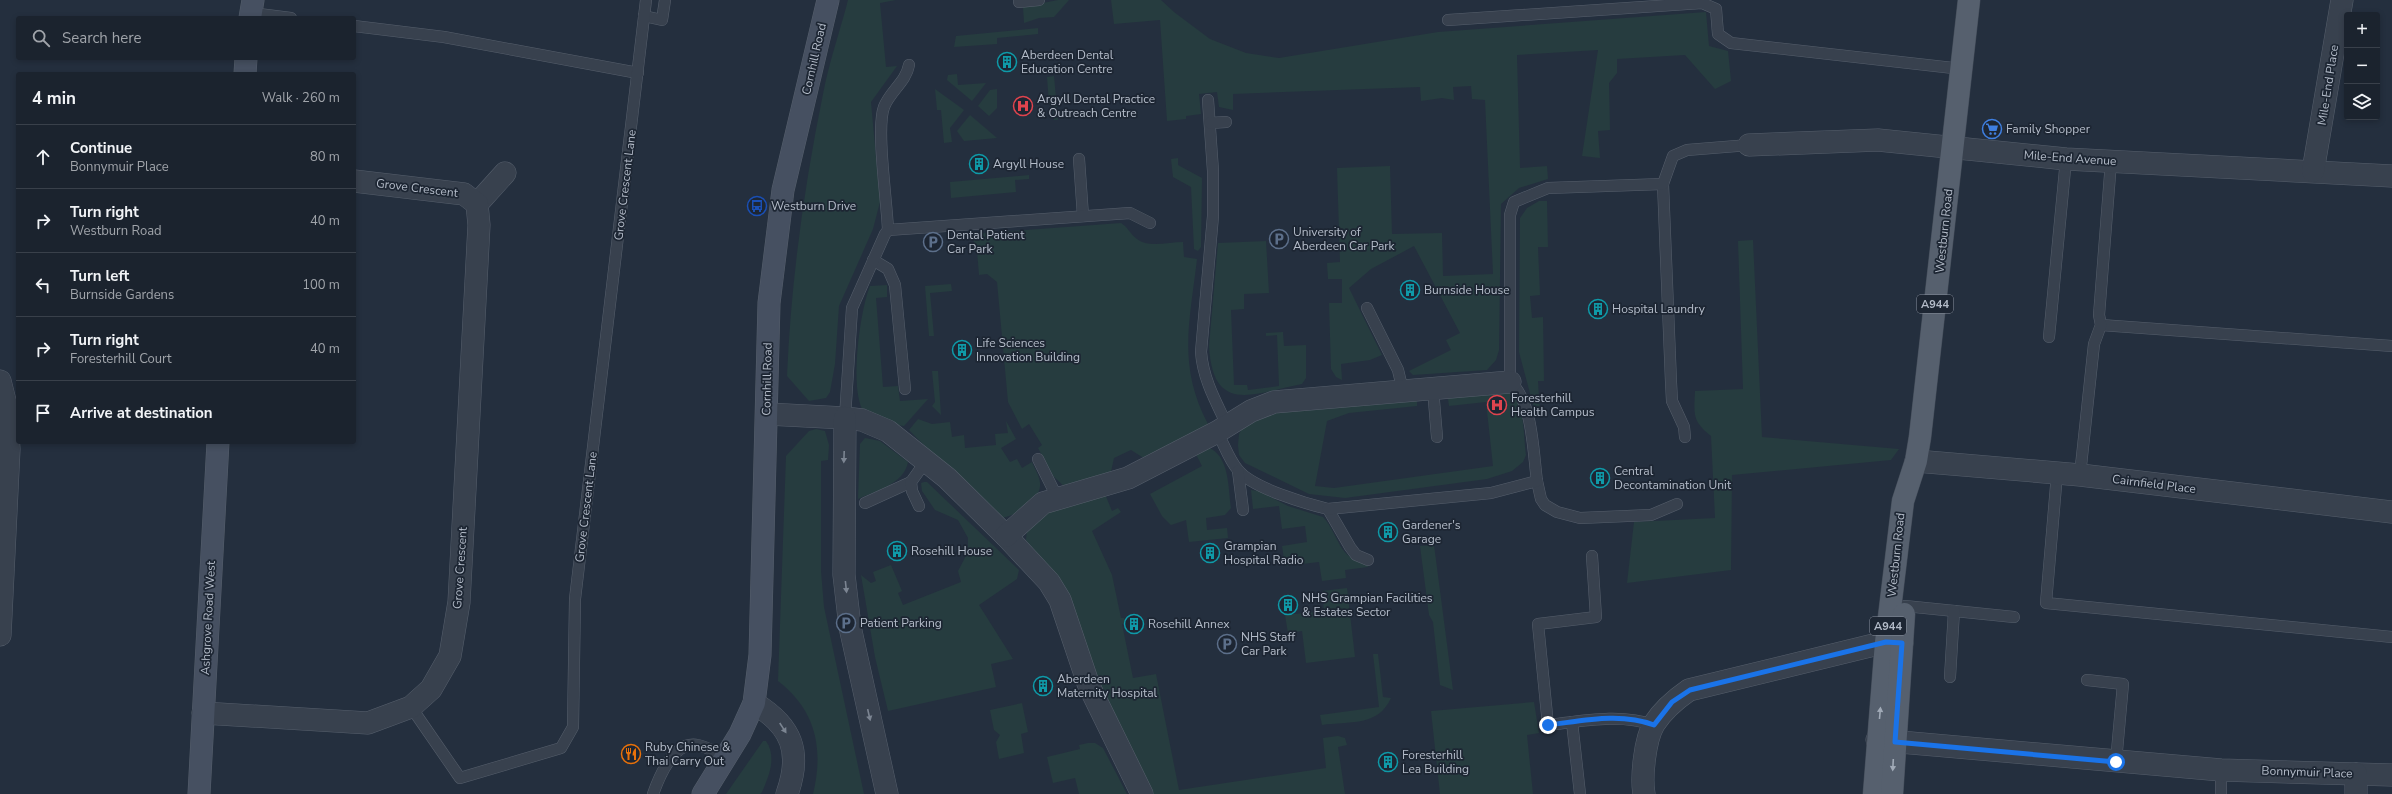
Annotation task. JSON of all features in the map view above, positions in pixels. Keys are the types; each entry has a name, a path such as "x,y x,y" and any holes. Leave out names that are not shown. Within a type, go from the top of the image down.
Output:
{"main road":[{"name":"Westburn Road","path":"1894,643 1905,606 1916,461 1920,437 1969,0"},
{"name":"Westburn Road","path":"1874,794 1886,741 1894,643 1902,501 1916,461"},
{"name":"Westburn Road","path":"1886,741 1892,794"}],"street":[{"name":"Cornhill Road","path":"703,794 740,734 754,703 760,655 767,414 768,303 783,190 828,0"},
{"name":"Mile-End Place","path":"2314,171 2342,0"},
{"path":"245,72 246,60"},
{"name":"Mile-End Avenue","path":"1749,145 1878,140 2066,159 2392,176"},
{"path":"477,204 506,173"},
{"name":"Grove Crescent","path":"203,713 368,723 411,707 431,689 450,656 459,602 479,225 477,204 464,194 356,181"},
{"path":"0,382 13,427 3,521 0,635"},
{"path":"1006,536 1043,504 1128,478 1222,429 1251,411 1274,402 1403,391 1433,390 1510,382"},
{"path":"767,414 862,420 888,431 926,461 1006,536 1049,582 1060,600 1089,686 1142,794"},
{"path":"845,418 844,568 850,627 887,794"},
{"name":"Ashgrove Road West","path":"199,794 218,444"},
{"name":"Cairnfield Place","path":"1916,461 2080,476 2392,512"},
{"path":"1644,794 1645,758 1654,725 1672,702 1690,690 1894,643"},
{"path":"754,703 779,721 792,745 792,780 787,794"},
{"name":"Bonnymuir Place","path":"1886,741 2221,770 2356,784 2392,775"}],"lane":[{"name":"Grove Crescent Lane","path":"411,707 460,778 561,748 573,727 575,599 646,0"},
{"path":"644,16 662,20 665,0"},
{"path":"1019,2 1039,0"},
{"path":"1448,20 1702,3 1716,9 1718,34 1731,43 1962,69"},
{"path":"251,10 281,16"},
{"path":"356,26 444,38 638,73"},
{"path":"845,418 852,308 888,230 881,124 885,106 907,74 909,65"},
{"path":"1208,100 1213,216 1201,352 1202,366 1222,429 1238,471 1242,510"},
{"path":"1210,123 1226,122"},
{"path":"1684,437 1684,428 1672,401 1663,184 1673,156 1687,150 1749,145"},
{"path":"1079,159 1083,216"},
{"path":"2048,337 2066,159"},
{"path":"2080,476 2094,344 2101,325 2099,315 2111,162"},
{"path":"1663,184 1548,188 1514,202 1510,215 1510,382 1518,389 1525,406 1537,481 1541,499 1545,505 1557,512 1580,518 1651,515 1677,504"},
{"path":"888,230 1130,213 1150,223"},
{"path":"873,260 892,270 895,285 905,389"},
{"path":"1367,308 1398,370 1403,391"},
{"path":"2101,325 2392,346"},
{"path":"1433,390 1437,438"},
{"path":"1038,459 1058,499"},
{"path":"865,503 911,482 926,461"},
{"path":"1238,471 1254,481 1296,501 1328,509 1491,493 1537,481"},
{"path":"2057,474 2046,603 2392,637"},
{"path":"911,482 912,491 919,506"},
{"path":"1328,509 1356,555 1368,560"},
{"path":"1592,556 1596,618 1538,624 1548,725 1614,718 1643,721 1654,725"},
{"path":"1905,606 2014,617"},
{"path":"1950,677 1954,611"},
{"path":"2087,680 2123,684 2116,762"},
{"path":"1572,722 1580,794"},
{"path":"653,794 663,769 680,749 696,745 727,757"},
{"path":"2221,770 2221,794"}],"green space":[{"path":"848,0 896,0 880,3 886,67 897,66 871,102 880,202 873,229 839,306 835,364 830,392 826,398 809,401 787,376 795,270 804,199 825,82"},
{"path":"1058,0 1069,0 1054,17 1039,18 1024,23 1023,7"},
{"path":"1111,0 1161,0 1174,12 1210,39 1246,53 1279,58 1438,32 1706,12 1709,46 1728,51 1731,81 1715,89 1685,55 1617,59 1617,73 1609,83 1610,130 1598,131 1600,158 1582,156 1598,50 1517,55 1520,168 1547,166 1548,179 1519,188 1501,204 1499,350 1496,360 1487,370 1413,375 1409,371 1451,350 1446,340 1460,333 1414,246 1371,269 1349,288 1382,355 1370,360 1341,364 1342,380 1336,377 1331,369 1329,303 1342,303 1342,279 1328,279 1327,263 1340,262 1337,168 1390,166 1392,234 1442,233 1443,276 1493,274 1485,100 1472,99 1471,86 1453,87 1454,100 1442,98 1421,101 1420,87 1233,94 1233,110 1219,107 1217,92 1199,94 1201,114 1186,116 1186,119 1167,121 1160,20 1114,24"},
{"path":"1038,28 1038,34 997,38 997,44 954,47 956,36"},
{"path":"957,74 958,85 986,83 972,101 947,80 948,75"},
{"path":"1054,76 1058,120 1054,120 1053,104 1049,104 1047,77"},
{"path":"935,89 964,110 950,128 952,142 944,143 941,110 937,110"},
{"path":"997,89 997,108 989,116 978,106 990,90"},
{"path":"970,115 997,138 964,141 957,131"},
{"path":"1178,158 1178,165 1202,178 1201,247 1198,251 1194,249 1191,187 1173,177 1171,159"},
{"path":"1029,175 1029,179 1015,180 1016,192 951,198 950,182"},
{"path":"1539,201 1547,201 1548,247 1538,247 1540,295 1530,296 1532,318 1543,317 1544,381 1538,381 1540,414 1535,412 1519,352 1520,218 1527,208"},
{"path":"1121,223 1142,242 1159,244 1183,242 1184,257 1197,259 1189,323 1189,362 1192,382 1198,403 1208,424 1152,457 1142,457 1131,450 1114,458 1111,472 1065,487 1053,476 1038,448 1042,445 1029,424 1022,429 1008,402 997,282 987,274 979,275 977,250 971,234"},
{"path":"1753,240 1762,437 1899,449 1891,460 1732,475 1731,570 1627,583 1634,522 1715,518 1711,436 1700,426 1697,421 1694,406 1695,391 1743,389 1738,241"},
{"path":"1266,241 1269,293 1244,294 1244,309 1231,310 1234,385 1247,385 1248,390 1279,386 1277,335 1266,336 1266,333 1283,332 1284,346 1306,345 1306,378 1302,384 1268,392 1239,395 1228,391 1218,383 1212,368 1209,346 1218,243"},
{"path":"951,284 952,291 930,293 934,336 929,336 925,286"},
{"path":"887,285 887,297 876,298 883,387 898,386 900,401 928,399 904,426 896,425 864,412 857,386 858,350 866,297 870,286"},
{"path":"932,371 938,371 941,415 932,406 935,402"},
{"path":"1506,390 1517,402 1520,410 1524,429 1526,455 1523,462 1512,471 1487,479 1345,498 1309,494 1245,463 1239,455 1239,434 1243,427 1273,413 1417,400 1417,406 1349,413 1327,421 1315,486 1334,488 1493,466 1486,402 1449,406 1448,399 1451,395"},
{"path":"918,419 932,424 950,422 952,437 964,435 965,448 996,445 995,434 1008,433 1006,421 1016,439 1001,448 1010,462 1017,459 1022,468 1032,462 1039,477 1039,492 1031,503 1007,517 1001,518 985,507 909,430"},
{"path":"816,429 825,431 829,445 828,460 821,461 821,571 824,607 864,794 813,794 818,761 814,732 809,718 801,705 791,692 778,681 786,456 809,431"},
{"path":"865,438 880,441 908,462 901,476 895,481 881,490 858,499 860,444"},
{"path":"1207,447 1215,451 1224,465 1228,482 1231,508 1225,515 1206,518 1207,530 1227,528 1228,538 1189,542 1186,520 1171,525 1162,516 1150,494 1202,466 1195,452"},
{"path":"927,482 1019,570 1017,579 979,605 1013,659 991,664 996,687 888,711 875,657 861,575 871,583 876,581 873,572 891,565 902,591 898,593 903,605 961,582 958,571 968,552 968,538 958,520 935,510 922,491 921,483"},
{"path":"1251,490 1259,491 1288,506 1323,517 1345,552 1358,561 1367,562 1368,567 1345,570 1346,578 1322,581 1319,562 1285,566 1282,546 1307,542 1305,526 1282,529 1279,506 1253,509"},
{"path":"1105,494 1112,511 1118,508 1121,512 1092,531 1112,575 1121,618 1124,618 1125,623 1122,624 1133,678 1156,674 1179,790 1326,768 1323,738 1338,736 1345,738 1347,745 1338,747 1345,794 1153,794 1116,722 1037,557 1026,540 1027,530 1039,515"},
{"path":"1434,545 1453,690 1440,685 1433,622 1429,615 1420,546"},
{"path":"1347,588 1355,657 1306,663 1302,631 1288,633 1285,615 1324,611 1322,591"},
{"path":"1373,654 1378,654 1383,697 1391,698 1385,707 1379,714 1362,721 1322,725 1320,715 1379,707"},
{"path":"1534,702 1539,733 1527,735 1533,794 1440,794 1431,711"},
{"path":"1022,703 1028,732 1021,734 1024,753 999,759 996,742 1000,735 994,730 990,710"},
{"path":"763,741 766,741 771,753 771,766 762,792 760,794 726,794"},
{"path":"1095,743 1103,748 1127,794 1079,794 1075,778 1053,783 1047,757 1080,749 1079,745"}],"place":[{"name":"Aberdeen Dental Education Centre","path":"1007,62"},
{"name":"Argyll Dental Practice & Outreach Centre","path":"1023,106"},
{"name":"Family Shopper","path":"1992,129"},
{"name":"Argyll House","path":"979,164"},
{"name":"Westburn Drive","path":"757,206"},
{"name":"University of Aberdeen Car Park","path":"1279,239"},
{"name":"Dental Patient Car Park","path":"933,242"},
{"name":"Burnside House","path":"1410,290"},
{"name":"Hospital Laundry","path":"1598,309"},
{"name":"Life Sciences Innovation Building","path":"962,350"},
{"name":"Foresterhill Health Campus","path":"1497,405"},
{"name":"Central Decontamination Unit","path":"1600,478"},
{"name":"Gardener's Garage","path":"1388,532"},
{"name":"Rosehill House","path":"897,551"},
{"name":"Grampian Hospital Radio","path":"1210,553"},
{"name":"NHS Grampian Facilities & Estates Sector","path":"1288,605"},
{"name":"Patient Parking","path":"846,623"},
{"name":"Rosehill Annex","path":"1134,624"},
{"name":"NHS Staff Car Park","path":"1227,644"},
{"name":"Aberdeen Maternity Hospital","path":"1043,686"},
{"name":"Ruby Chinese & Thai Carry Out","path":"631,754"},
{"name":"Foresterhill Lea Building","path":"1388,762"}],"route":[{"path":"1548,725 1614,718 1643,721 1654,725 1672,702 1690,690 1886,642 1902,643 1895,742 2116,762"}]}
